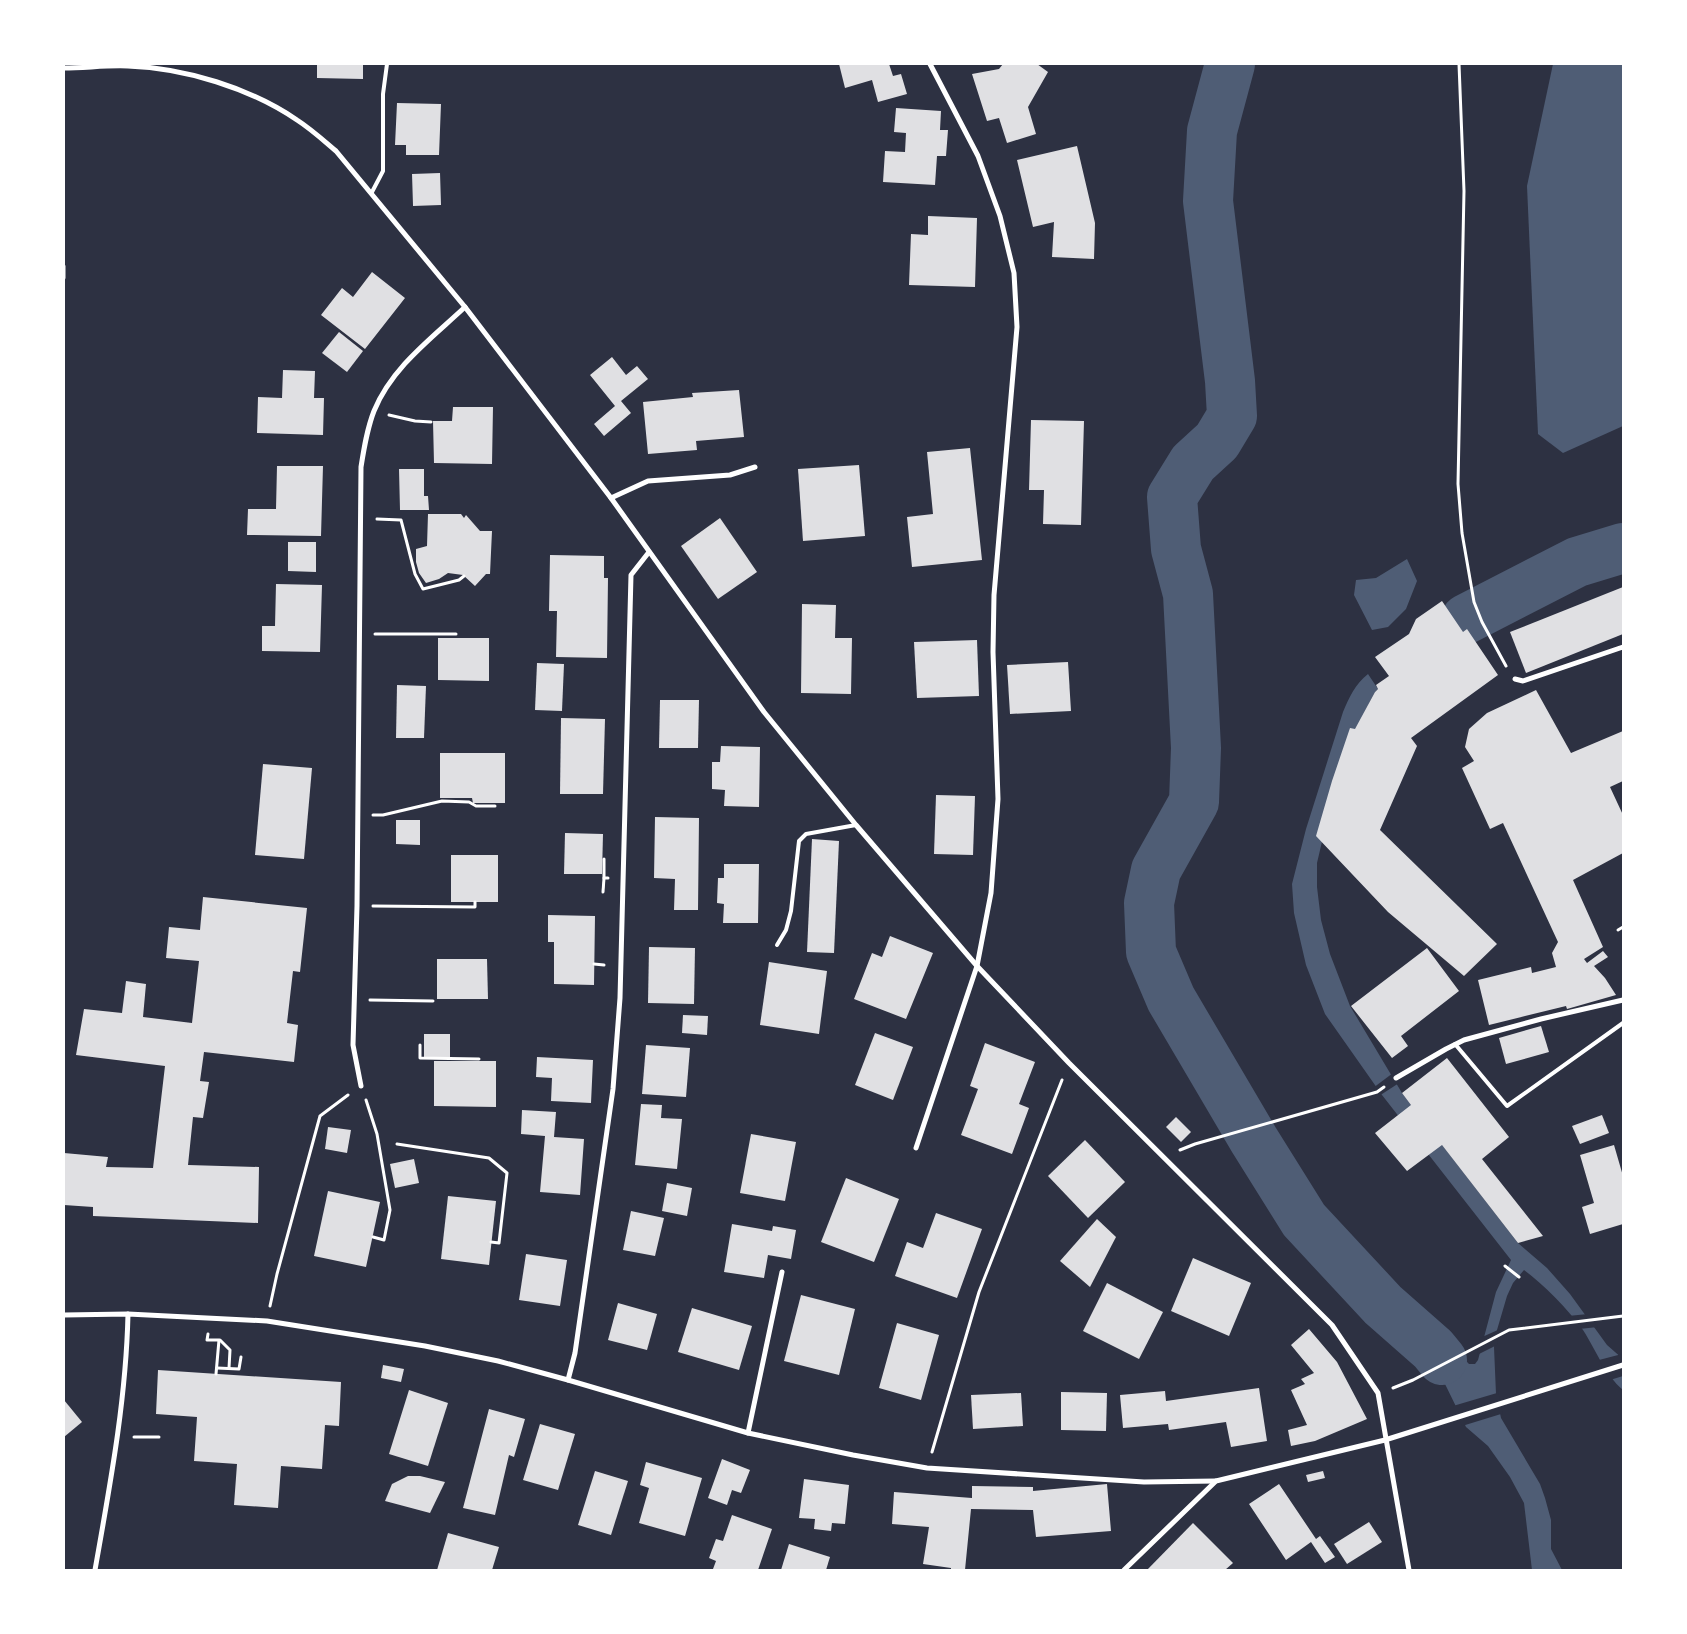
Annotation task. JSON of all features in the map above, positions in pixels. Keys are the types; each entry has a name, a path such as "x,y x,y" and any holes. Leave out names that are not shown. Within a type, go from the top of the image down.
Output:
{"street":[{"path":"916,1148 977,966 991,893 998,799 993,652 994,595 1017,327 1014,273 1000,216 978,156 930,64"},
{"path":"64,68 127,66 162,69 195,76 224,85 275,107 297,119 336,151 372,192 465,307 611,498 764,712 856,825 977,966 1069,1064 1332,1325 1378,1393 1409,1570"},
{"path":"361,1086 353,1045 357,906 361,467 366,438 374,411 388,385 404,364 465,307"},
{"path":"611,498 648,481 730,475 755,467"},
{"path":"568,1380 576,1353 613,1088 620,998 632,575 649,552"},
{"path":"1515,679 1523,681 1623,646"},
{"path":"1396,1078 1464,1040 1541,1019 1623,1000"},
{"path":"748,1433 782,1272"},
{"path":"64,1315 128,1314 267,1321 425,1346 498,1361 748,1433 853,1455 928,1468 1144,1482 1216,1481 1385,1440 1623,1365"},
{"path":"95,1570 118,1436 127,1350 128,1314"},
{"path":"1124,1570 1216,1481"}],"lane":[{"path":"372,192 383,171 383,94 387,64"},
{"path":"777,945 786,930 791,911 799,841 806,834 856,825"},
{"path":"1455,1044 1507,1106 1623,1023"}],"path":[{"path":"1459,64 1464,191 1458,484 1462,533 1474,602 1482,622 1515,679"},
{"path":"64,266 64,278"},
{"path":"374,411 415,421 431,422"},
{"path":"361,519 401,520 415,574 422,589 460,580 464,576"},
{"path":"359,634 456,634"},
{"path":"358,815 383,815 442,801 469,802 476,806 495,806"},
{"path":"603,892 604,878"},
{"path":"357,906 475,907 475,902"},
{"path":"1618,930 1623,927"},
{"path":"354,1000 433,1001"},
{"path":"420,1045 420,1058 479,1059"},
{"path":"928,1468 979,1292 1069,1064"},
{"path":"1195,1144 1377,1092 1396,1078"},
{"path":"267,1321 277,1274 320,1116 361,1086 377,1134 390,1210 384,1240 373,1237"},
{"path":"397,1144 489,1158 507,1173 499,1242 491,1242"},
{"path":"1505,1266 1519,1277"},
{"path":"1400,1386 1509,1330 1623,1316"},
{"path":"219,1340 230,1350 229,1368"},
{"path":"216,1374 218,1355"},
{"path":"217,1368 239,1369 242,1357"},
{"path":"140,1437 158,1438"}],"water":[{"path":"1553,64 1623,64 1623,426 1563,453 1538,434 1527,186"},
{"path":"1623,541 1623,557 1591,568 1488,618 1482,599 1579,553"},
{"path":"1407,559 1417,581 1406,609 1388,627 1372,630 1354,595 1356,580 1376,578"},
{"path":"1368,674 1378,689 1365,711 1328,816 1317,863 1317,887 1321,920 1330,954 1350,1006 1402,1093 1518,1243 1547,1268 1570,1294 1607,1345 1623,1359 1623,1390 1606,1370 1577,1322 1548,1290 1524,1270 1513,1283 1507,1296 1494,1347 1496,1394 1501,1418 1540,1484 1551,1520 1551,1549 1562,1570 1532,1570 1524,1503 1510,1477 1488,1446 1466,1427 1445,1384 1428,1364 1382,1320 1399,1306 1445,1339 1469,1364 1475,1364 1478,1360 1496,1292 1511,1260 1382,1095 1325,1014 1306,965 1294,913 1292,884 1306,829 1343,712 1350,696"}],"pier":[{"path":"1393,1073 1399,1083 1379,1096 1373,1088"},
{"path":"1588,1314 1598,1327 1579,1329 1568,1316"},
{"path":"1500,1329 1497,1345 1477,1355 1480,1338"},
{"path":"1459,1349 1469,1360 1436,1377 1426,1366"},
{"path":"1622,1354 1623,1376 1610,1380 1599,1360"},
{"path":"1498,1390 1503,1415 1462,1426 1453,1406 1497,1393"}],"building":[{"path":"317,64 363,64 363,79 317,78"},
{"path":"839,64 889,64 893,76 901,74 907,94 878,102 872,80 845,88"},
{"path":"1003,64 1037,64 1048,72 1028,107 1036,134 1007,143 999,118 987,121 972,74 999,69"},
{"path":"397,103 441,104 439,155 406,155 406,145 395,145"},
{"path":"896,108 941,111 940,130 948,130 946,156 937,156 935,185 883,182 885,151 905,152 906,133 894,132"},
{"path":"1077,146 1095,223 1094,259 1052,257 1054,222 1033,227 1017,160"},
{"path":"440,173 441,205 413,206 412,174"},
{"path":"928,216 977,218 975,287 909,285 911,234 928,235"},
{"path":"372,272 405,298 365,349 321,315 342,288 353,297"},
{"path":"339,332 363,351 347,372 322,353"},
{"path":"612,357 626,375 637,366 648,379 621,401 631,413 604,436 594,424 615,406 590,375"},
{"path":"283,370 315,371 314,398 324,398 323,435 257,433 258,397 282,398"},
{"path":"739,390 744,437 696,441 697,450 648,454 643,402 693,397 692,393"},
{"path":"453,407 493,407 492,464 434,463 433,421 452,421"},
{"path":"1031,420 1084,421 1081,525 1043,524 1044,490 1029,490"},
{"path":"970,448 982,560 912,567 907,517 933,514 927,452"},
{"path":"859,465 865,536 803,541 798,469"},
{"path":"277,466 323,466 321,536 247,535 248,509 276,509"},
{"path":"399,469 424,469 424,496 428,496 429,510 400,510"},
{"path":"428,514 461,514 464,518 466,515 480,531 492,531 490,574 486,574 475,586 463,575 448,573 439,579 426,583 419,573 416,562 416,549 427,546"},
{"path":"720,518 757,572 718,599 681,546"},
{"path":"288,542 316,542 316,572 288,571"},
{"path":"550,555 604,556 604,578 608,578 607,658 556,657 557,611 549,611"},
{"path":"276,584 322,585 320,652 262,651 262,626 275,626"},
{"path":"1623,587 1623,634 1526,673 1510,632"},
{"path":"1442,601 1463,632 1467,629 1498,675 1411,738 1417,746 1380,830 1497,944 1464,976 1388,912 1316,836 1350,728 1355,729 1378,689 1376,685 1389,676 1375,657 1409,634 1416,619"},
{"path":"802,604 836,605 835,638 852,638 851,694 801,693"},
{"path":"438,638 489,638 489,681 438,680"},
{"path":"977,640 979,696 917,698 914,642"},
{"path":"1068,662 1071,711 1010,714 1007,665"},
{"path":"537,663 564,664 562,711 535,710"},
{"path":"397,685 426,686 424,738 396,738"},
{"path":"1536,690 1571,753 1623,731 1623,781 1610,787 1623,815 1623,853 1573,880 1603,947 1584,959 1587,963 1603,951 1608,957 1594,966 1605,978 1616,995 1567,1009 1566,1006 1489,1025 1478,980 1531,967 1532,973 1556,967 1552,953 1558,942 1503,823 1490,829 1462,768 1474,761 1465,747 1469,729 1487,713"},
{"path":"660,700 699,700 698,748 659,748"},
{"path":"561,718 605,719 603,794 560,794"},
{"path":"721,746 760,747 759,807 724,806 725,790 712,789 712,762 720,762"},
{"path":"440,753 505,753 505,803 473,803 472,798 440,798"},
{"path":"263,764 312,768 304,859 255,855"},
{"path":"936,795 975,796 973,855 934,854"},
{"path":"655,817 699,818 698,910 674,910 675,879 654,878"},
{"path":"396,820 420,820 420,845 396,844"},
{"path":"565,833 603,834 602,874 564,874"},
{"path":"812,839 839,841 834,953 807,952"},
{"path":"451,855 498,855 498,902 451,902"},
{"path":"724,864 759,864 758,923 723,923 724,904 717,903 718,878 724,878"},
{"path":"203,897 307,908 300,972 293,971 287,1023 298,1025 294,1062 204,1052 200,1081 209,1082 203,1118 193,1117 188,1165 259,1167 258,1223 93,1216 93,1207 64,1205 64,1153 108,1157 106,1167 153,1168 165,1066 76,1055 84,1009 122,1013 126,981 146,984 143,1017 192,1023 199,961 166,958 169,927 200,930"},
{"path":"548,915 595,916 594,985 554,984 554,942 548,942"},
{"path":"890,936 933,953 906,1019 854,999 872,953 882,957"},
{"path":"649,947 695,948 694,1004 648,1003"},
{"path":"1427,948 1459,991 1401,1036 1408,1046 1392,1058 1351,1006"},
{"path":"437,959 487,959 488,999 437,999"},
{"path":"769,962 827,971 819,1034 760,1025"},
{"path":"683,1015 708,1016 707,1035 682,1033"},
{"path":"1541,1026 1549,1052 1506,1064 1499,1038"},
{"path":"875,1033 913,1047 893,1100 855,1085"},
{"path":"424,1034 450,1034 450,1057 424,1057"},
{"path":"985,1043 1035,1062 1019,1104 1029,1108 1012,1154 961,1135 978,1089 970,1086"},
{"path":"646,1045 690,1048 686,1097 642,1094"},
{"path":"537,1057 593,1060 591,1103 551,1101 552,1078 536,1077"},
{"path":"1447,1058 1509,1137 1482,1159 1543,1236 1518,1243 1442,1145 1407,1171 1375,1133 1411,1105 1402,1093"},
{"path":"434,1061 496,1061 496,1107 434,1106"},
{"path":"641,1104 662,1105 661,1118 682,1119 677,1169 635,1165"},
{"path":"522,1110 556,1112 554,1137 584,1139 580,1195 540,1192 545,1136 521,1134"},
{"path":"1602,1115 1609,1133 1580,1144 1572,1126"},
{"path":"1176,1117 1191,1132 1181,1142 1166,1127"},
{"path":"328,1127 351,1130 347,1153 325,1149"},
{"path":"751,1134 796,1142 785,1201 740,1193"},
{"path":"1085,1140 1125,1182 1088,1218 1048,1176"},
{"path":"1614,1145 1623,1176 1623,1224 1590,1234 1582,1207 1594,1203 1580,1155"},
{"path":"414,1159 419,1183 395,1188 390,1164"},
{"path":"846,1178 899,1199 874,1262 821,1242"},
{"path":"667,1183 692,1188 687,1216 662,1211"},
{"path":"328,1191 380,1202 366,1267 314,1256"},
{"path":"448,1196 496,1201 489,1265 441,1259"},
{"path":"631,1211 664,1218 655,1256 623,1250"},
{"path":"936,1213 982,1229 957,1298 895,1276 907,1242 923,1248"},
{"path":"1097,1219 1116,1237 1090,1287 1060,1261"},
{"path":"732,1224 772,1231 773,1226 796,1230 791,1259 768,1255 764,1278 724,1272"},
{"path":"526,1254 567,1260 560,1306 519,1300"},
{"path":"1193,1258 1251,1283 1229,1336 1171,1311"},
{"path":"1107,1283 1163,1312 1139,1359 1083,1331"},
{"path":"801,1295 855,1309 839,1375 784,1361"},
{"path":"618,1303 657,1314 647,1350 608,1340"},
{"path":"692,1308 752,1326 739,1370 678,1352"},
{"path":"897,1323 939,1335 921,1400 879,1388"},
{"path":"1309,1329 1337,1362 1367,1419 1315,1441 1291,1446 1288,1430 1307,1425 1291,1390 1305,1384 1301,1379 1314,1373 1291,1345"},
{"path":"383,1365 404,1369 401,1382 381,1378"},
{"path":"158,1370 341,1382 339,1426 325,1425 322,1469 281,1466 278,1508 234,1505 237,1464 194,1461 197,1417 156,1414"},
{"path":"1259,1388 1267,1441 1231,1447 1226,1422 1169,1430 1168,1424 1123,1428 1120,1395 1165,1391 1166,1401"},
{"path":"409,1390 448,1403 428,1466 389,1454"},
{"path":"1061,1392 1107,1393 1106,1431 1061,1430"},
{"path":"1021,1393 1023,1426 973,1429 971,1395"},
{"path":"64,1400 82,1422 64,1437"},
{"path":"489,1409 525,1419 514,1457 509,1455 495,1515 463,1508"},
{"path":"540,1424 575,1434 558,1490 523,1480"},
{"path":"722,1459 750,1470 741,1493 732,1490 727,1505 708,1498"},
{"path":"646,1462 702,1478 685,1536 639,1523 649,1488 640,1485"},
{"path":"595,1471 628,1481 611,1535 578,1525"},
{"path":"1323,1471 1325,1478 1308,1482 1306,1475"},
{"path":"408,1476 420,1476 445,1482 430,1513 385,1501 392,1484"},
{"path":"804,1479 849,1485 845,1524 832,1523 831,1531 814,1529 815,1519 799,1518"},
{"path":"1107,1484 1111,1531 1036,1537 1033,1510 971,1509 965,1570 951,1570 951,1568 923,1564 929,1527 892,1524 894,1492 972,1498 972,1486 1033,1487 1033,1491"},
{"path":"1279,1484 1316,1539 1320,1536 1335,1557 1325,1563 1311,1542 1286,1560 1249,1504"},
{"path":"732,1515 772,1529 758,1570 713,1569 716,1561 709,1558 716,1539 723,1541"},
{"path":"1369,1522 1382,1542 1347,1564 1334,1544"},
{"path":"1193,1523 1233,1563 1225,1570 1147,1570"},
{"path":"448,1533 499,1547 492,1570 437,1570"},
{"path":"789,1544 830,1557 826,1570 781,1570"}],"waterway":[{"path":"1230,64 1212,131 1208,201 1230,381 1232,416 1217,441 1193,463 1172,497 1176,549 1188,594 1196,748 1194,802 1156,870 1149,903 1151,952 1171,999 1254,1140 1304,1220 1383,1305 1433,1349 1442,1360"},
{"path":"1466,619 1577,562 1623,548"}]}
